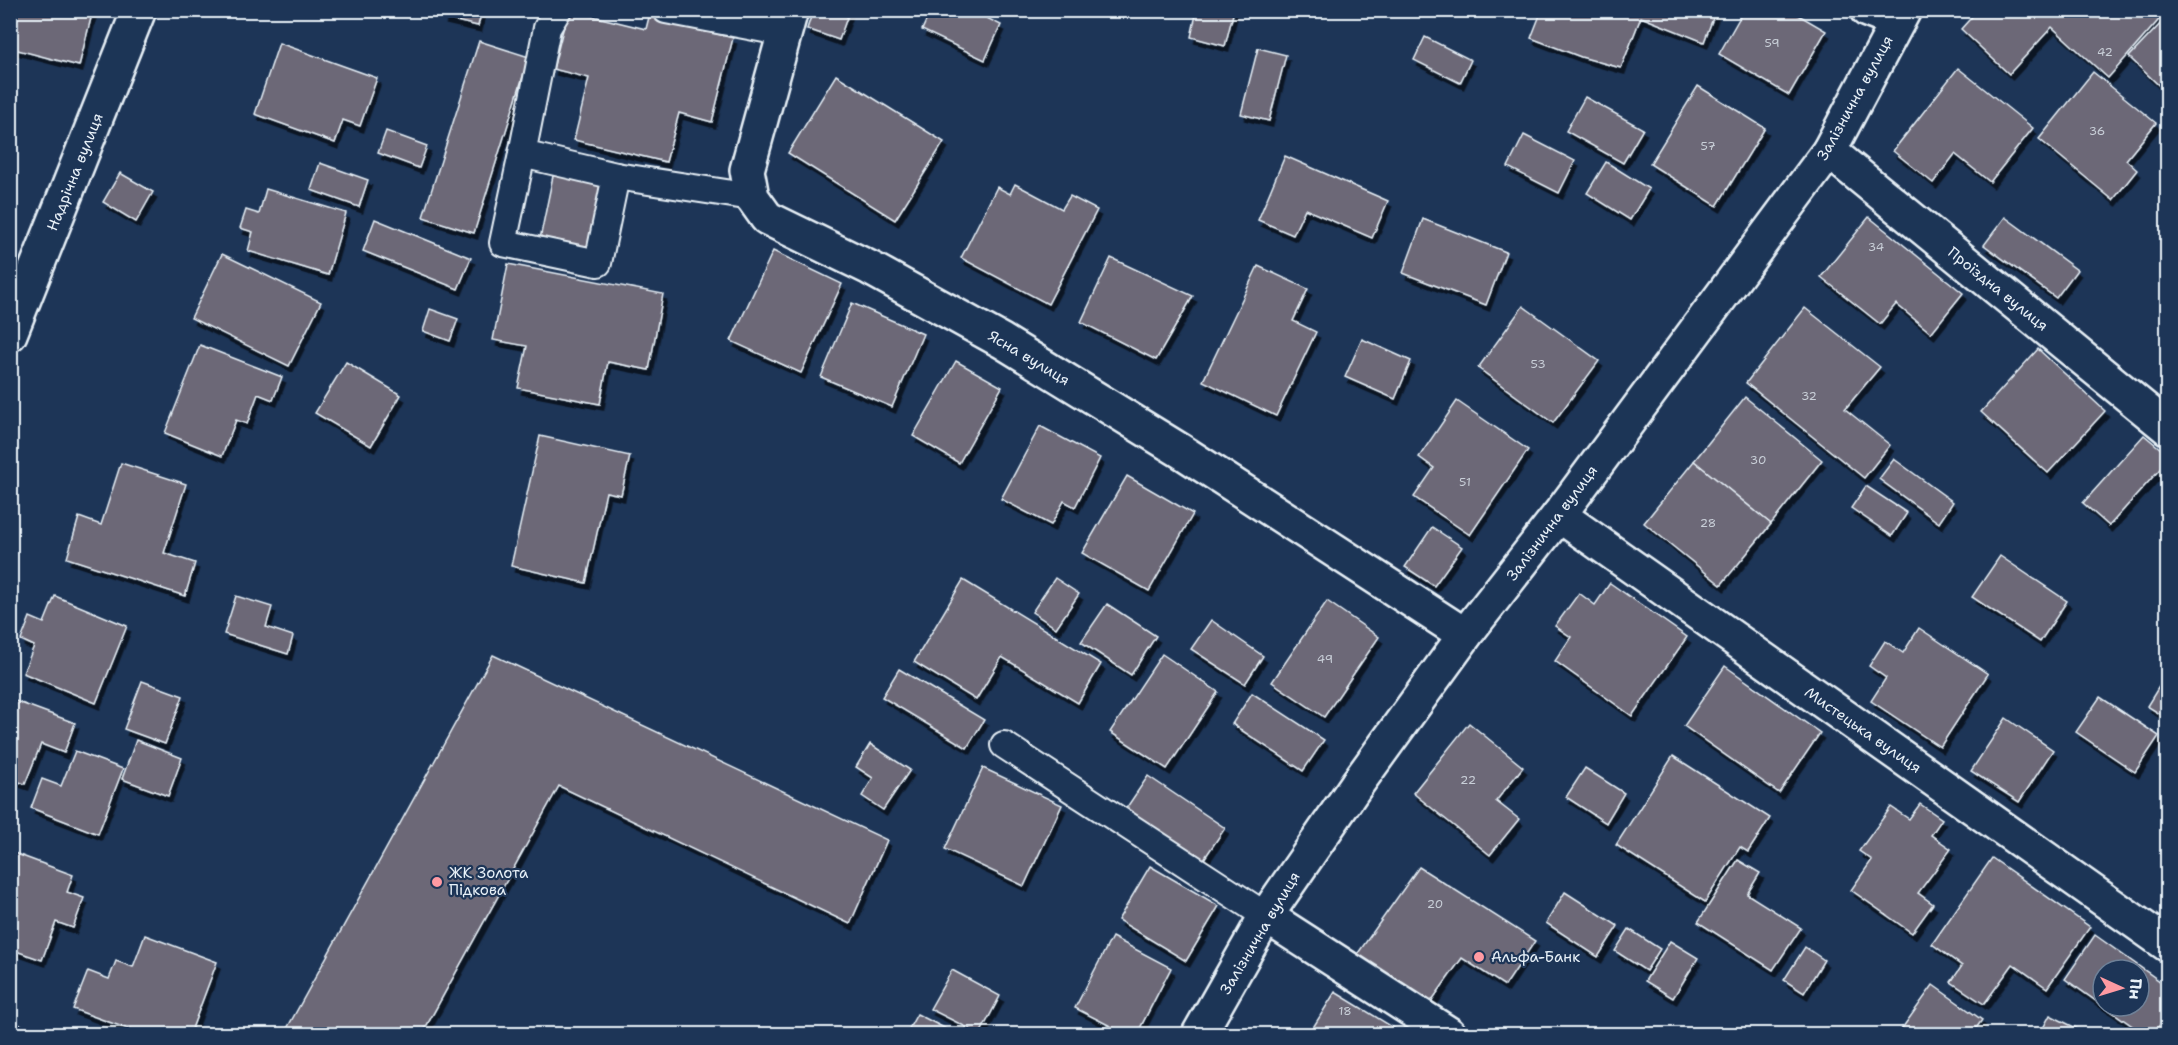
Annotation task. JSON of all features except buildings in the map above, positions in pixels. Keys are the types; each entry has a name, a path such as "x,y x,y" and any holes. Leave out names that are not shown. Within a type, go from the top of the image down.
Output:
{"street":[{"name":"Надрічна вулиця","path":"10,334 139,10"},
{"path":"1867,10 1900,16"},
{"name":"Залізнична вулиця","path":"1199,1035 1266,916 1357,784 1465,635 1559,515 1829,151 1900,16"},
{"path":"752,197 747,170 788,22"},
{"name":"Проїздна вулиця","path":"1829,151 2168,428"},
{"name":"Ясна вулиця","path":"752,197 767,218 870,268 1002,341 1181,451 1465,635"},
{"name":"Мистецька вулиця","path":"1559,515 2168,945"},
{"path":"1266,916 1449,1035"}],"lane":[{"path":"558,10 548,28 503,243 598,263 616,176"},
{"path":"666,10 788,22"},
{"path":"522,154 616,176 752,197"},
{"path":"1004,745 1266,916"}],"place":[{"name":"ЖК Золота Підкова","path":"437,882"},
{"name":"Альфа-Банк","path":"1479,957"}]}
